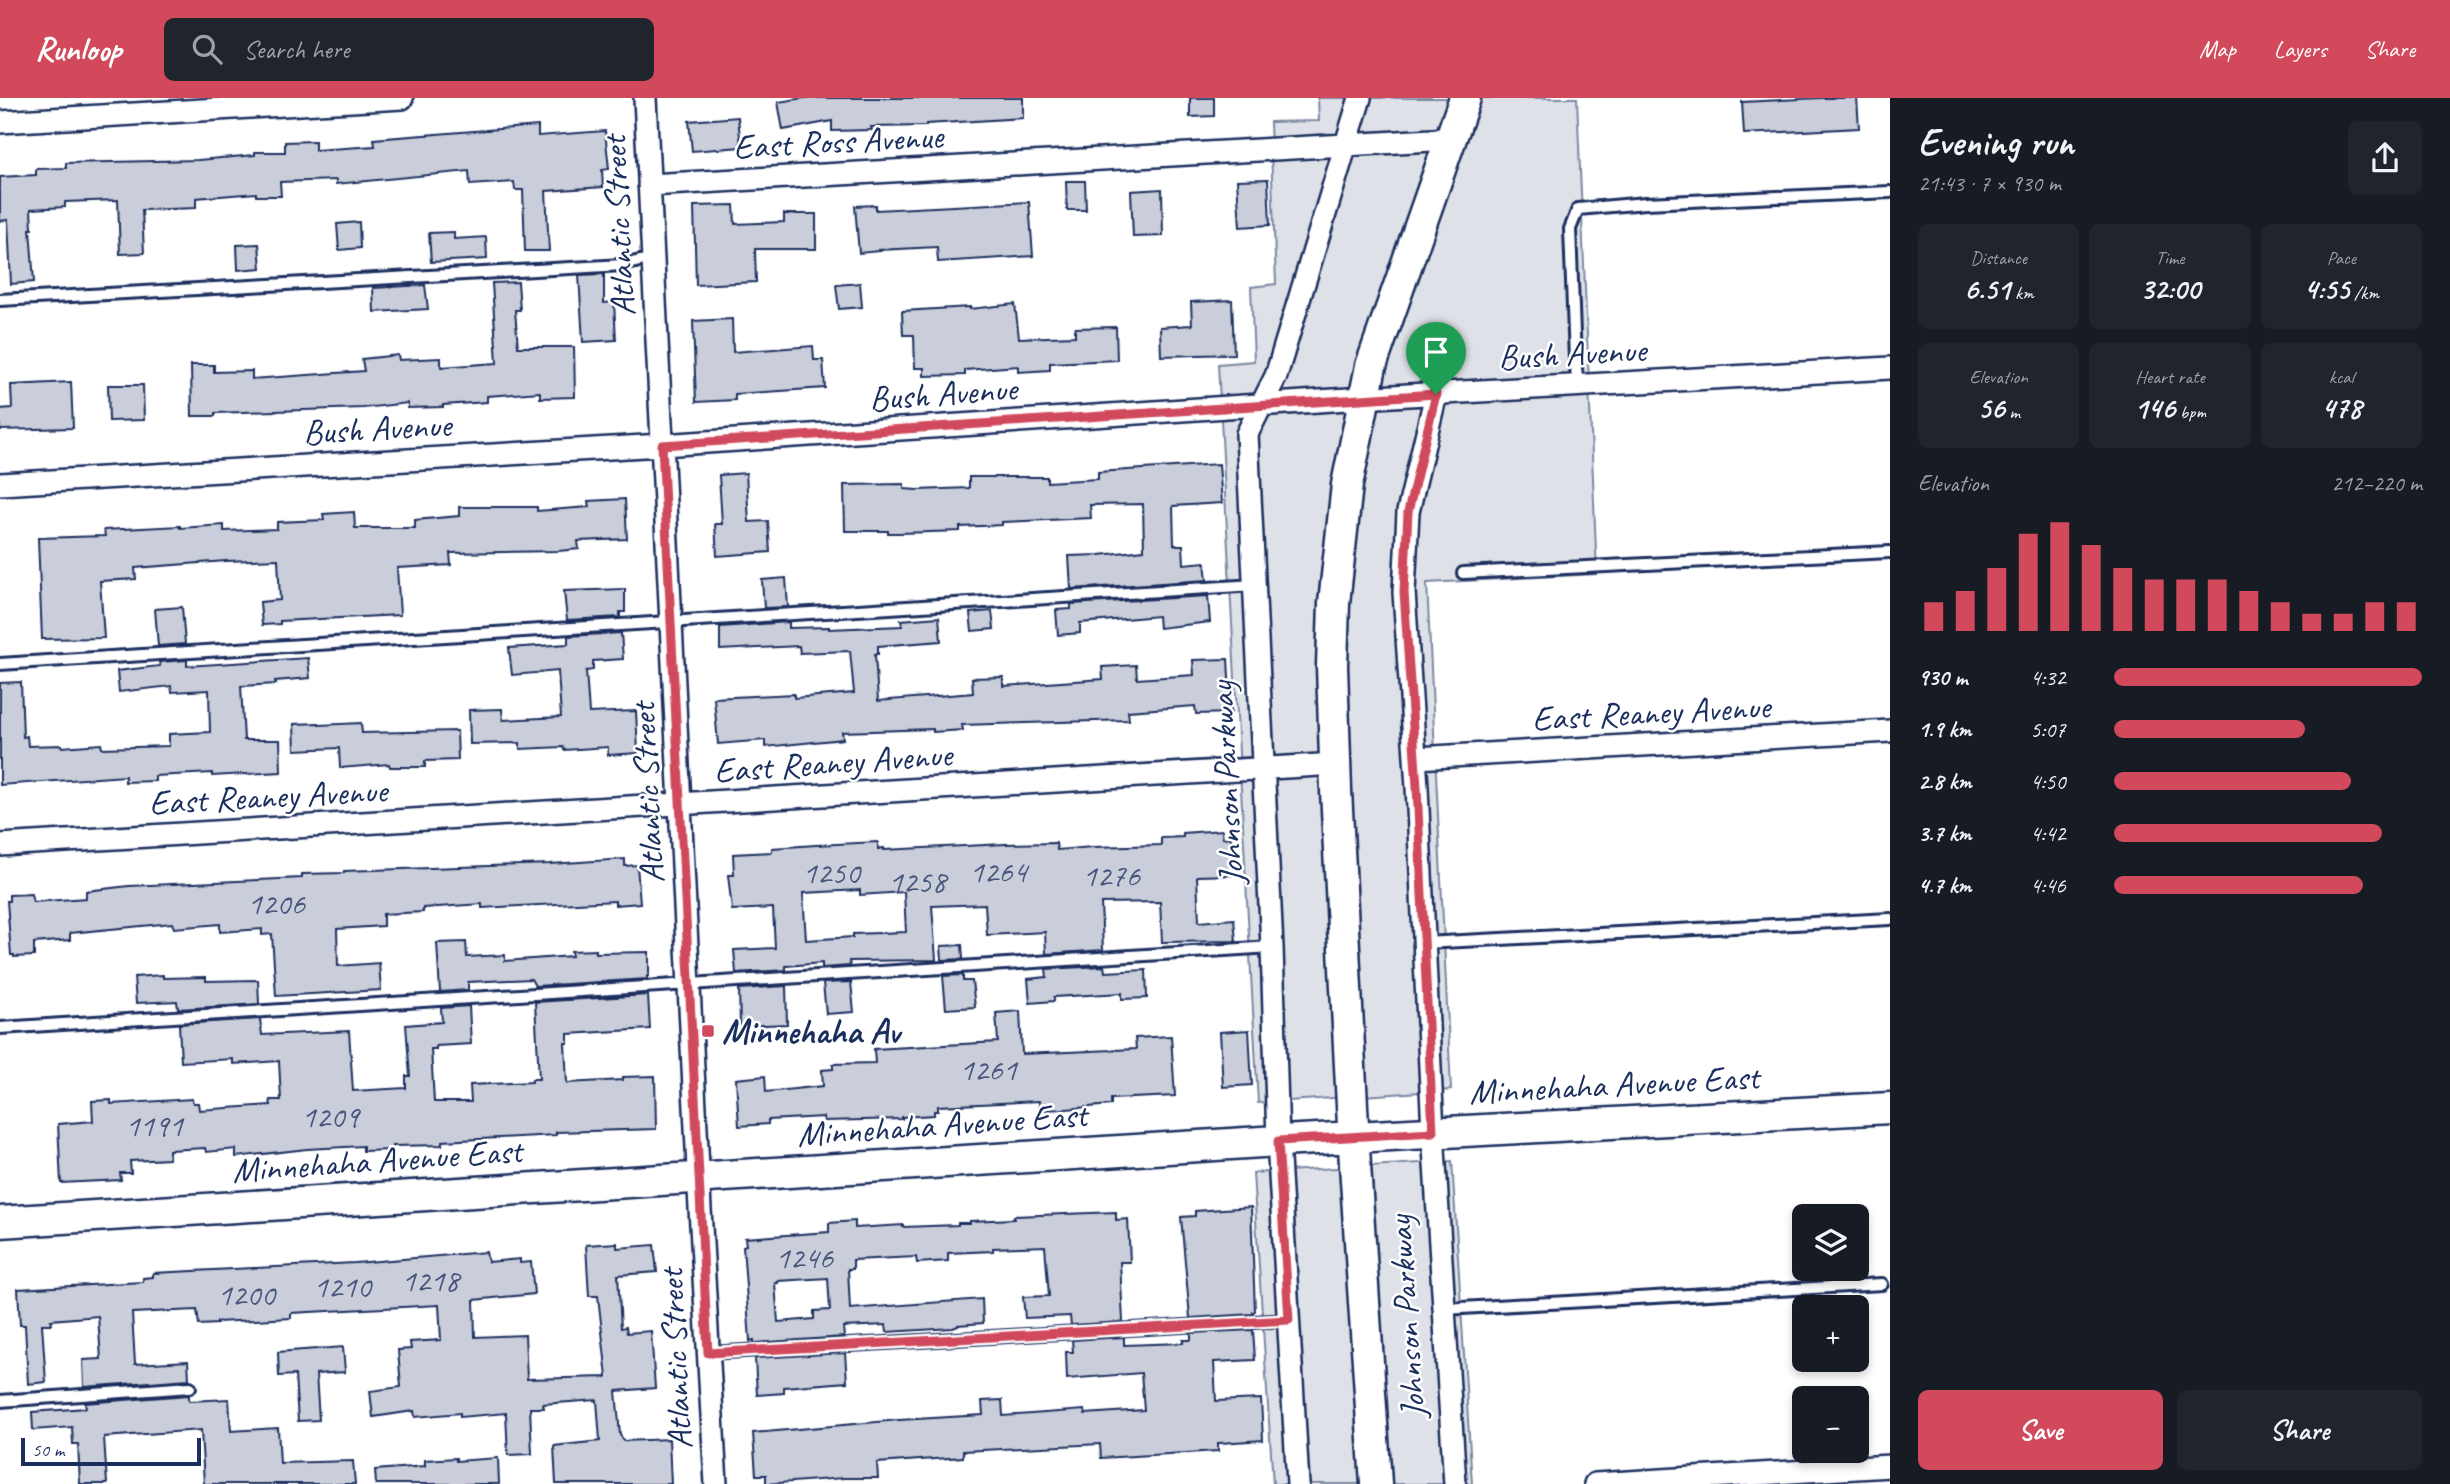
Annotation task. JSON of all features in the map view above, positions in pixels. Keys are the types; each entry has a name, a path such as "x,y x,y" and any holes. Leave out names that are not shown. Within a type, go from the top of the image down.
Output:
{"main road":[{"name":"Johnson Parkway","path":"1376,1484 1353,1137 1332,666 1334,603 1347,485 1371,366 1465,98"},
{"name":"Minnehaha Avenue East","path":"0,1222 1278,1141 1890,1108"}],"street":[{"path":"0,122 402,98"},
{"name":"Atlantic Street","path":"645,98 716,1484"},
{"name":"Johnson Parkway","path":"1298,1484 1278,1141 1272,947 1247,433 1276,376 1360,98"},
{"name":"East Ross Avenue","path":"649,185 1450,139"},
{"name":"Bush Avenue","path":"0,484 662,445 1364,398 1890,368"},
{"name":"Johnson Parkway","path":"1436,394 1408,512 1404,592 1416,758 1433,1132 1455,1484"},
{"name":"East Reaney Avenue","path":"1416,758 1890,732"},
{"name":"East Reaney Avenue","path":"0,845 1336,764"},
{"path":"1595,1484 1714,1480 1890,1466"}],"lane":[{"path":"1578,386 1570,229 1578,209 1646,203 1890,192"},
{"path":"0,300 623,265 653,258"},
{"path":"1463,573 1890,552"},
{"path":"0,664 1255,585"},
{"path":"1424,943 1890,919"},
{"path":"0,1028 1272,947"},
{"path":"1444,1309 1882,1284"},
{"path":"708,1353 1289,1320"},
{"path":"0,1401 190,1387"}],"shaded area":[{"path":"1318,98 1577,98 1597,574 1427,583 1451,1090 1258,1103 1218,364 1254,361 1251,287 1276,284 1270,122 1319,121"},
{"path":"1452,1161 1472,1484 1273,1484 1253,1173"}],"building":[{"path":"804,98 1023,98 1023,118 832,131 832,121 783,130 778,102"},
{"path":"1190,98 1214,98 1214,116 1190,117"},
{"path":"1857,98 1859,128 1744,134 1742,102"},
{"path":"738,117 741,147 692,151 689,121"},
{"path":"538,126 538,136 605,131 609,169 602,170 603,187 546,191 549,251 525,251 523,190 515,190 514,182 470,185 469,171 336,184 336,180 280,182 281,196 256,196 256,193 196,198 196,208 142,210 144,253 120,254 118,200 65,202 65,207 31,209 34,282 11,284 8,220 0,221 0,177 36,175 36,169 66,168 66,163 198,160 255,155 255,152 285,152 285,142 315,141 315,150 375,146 374,139"},
{"path":"1268,179 1270,225 1240,227 1237,180"},
{"path":"1066,181 1085,181 1086,210 1067,210"},
{"path":"1162,189 1163,236 1133,237 1131,191"},
{"path":"1029,202 1033,256 938,262 937,247 859,253 855,206 876,205 876,210"},
{"path":"734,205 735,224 784,222 784,214 816,214 816,249 755,249 756,282 696,285 694,206"},
{"path":"359,222 360,248 339,250 337,224"},
{"path":"454,232 454,239 486,237 487,259 431,262 429,233"},
{"path":"259,244 261,268 238,270 237,245"},
{"path":"604,274 604,303 614,302 616,340 583,342 579,275"},
{"path":"518,282 520,310 515,310 518,347 574,347 575,397 540,398 540,392 487,396 487,402 443,407 408,408 408,403 363,408 192,416 191,365 214,365 214,372 252,371 252,379 364,371 362,359 398,355 399,360 441,358 441,367 497,363 492,283"},
{"path":"860,283 862,307 839,309 836,285"},
{"path":"425,285 428,309 374,312 373,288"},
{"path":"1232,300 1234,354 1161,356 1160,327 1192,325 1191,302"},
{"path":"1015,304 1019,338 1075,336 1075,328 1116,327 1117,360 1050,363 1050,370 1018,372 1018,366 965,370 965,375 924,376 924,368 915,368 914,335 903,335 902,311 970,309"},
{"path":"732,319 733,352 813,346 814,360 823,360 825,388 735,394 735,400 696,402 693,321"},
{"path":"71,382 73,428 0,430 0,409 12,408 11,385"},
{"path":"108,385 143,385 144,420 109,421"},
{"path":"1219,464 1222,503 1173,506 1174,545 1183,545 1184,564 1205,562 1207,580 1071,589 1069,556 1144,550 1143,504 1090,505 1091,518 1002,522 1002,525 960,527 960,531 845,531 844,485 904,484 904,489 917,490 969,488 969,477 1047,477 1047,482 1098,479 1098,472"},
{"path":"746,473 749,522 768,521 770,552 717,556 715,524 722,524 719,475"},
{"path":"625,499 627,539 578,541 579,549 558,551 450,553 451,565 397,568 400,615 280,621 280,624 262,625 260,602 280,600 278,559 226,561 135,568 136,579 100,581 104,638 42,639 38,538 105,536 104,530 180,526 224,525 224,531 277,529 277,522 324,520 323,514 354,512 355,528 415,528 415,520 459,516 459,507 537,507 537,511 589,507 588,501"},
{"path":"786,578 788,607 764,608 762,580"},
{"path":"625,589 625,612 620,612 620,617 567,620 564,591"},
{"path":"1208,596 1210,622 1159,628 1158,616 1080,623 1080,633 1058,635 1056,610 1071,609 1071,604"},
{"path":"182,607 185,644 158,646 155,609"},
{"path":"992,611 994,629 972,631 970,613"},
{"path":"939,617 941,641 878,646 878,654 875,654 878,701 973,693 972,678 1003,677 1003,686 1103,679 1102,667 1136,665 1137,679 1194,675 1193,660 1228,659 1231,713 1196,714 1195,706 1128,711 1129,720 962,725 963,730 933,732 933,729 842,732 843,739 765,747 765,740 718,744 714,698 794,694 794,698 854,693 850,651 800,653 799,646 720,650 720,627 789,622 789,628 902,626 901,620"},
{"path":"621,633 623,659 593,661 593,670 586,671 589,713 636,711 638,753 608,755 608,747 564,750 563,747 520,749 520,743 470,744 469,710 502,709 503,720 561,717 558,671 512,675 509,648 568,644 568,636"},
{"path":"308,658 310,678 241,686 244,740 280,740 281,772 155,776 155,781 125,782 125,776 0,785 0,683 21,682 23,737 27,736 28,746 169,746 169,734 210,732 209,690 172,692 171,686 119,692 117,671 160,666 159,662 187,660 187,666"},
{"path":"361,723 362,733 457,731 458,760 425,761 425,767 390,767 389,764 340,768 339,748 295,750 294,724"},
{"path":"1222,830 1223,838 1231,837 1234,875 1197,876 1199,922 1234,919 1236,941 1162,942 1160,902 1101,903 1103,950 1046,954 1045,932 987,935 985,904 932,906 936,960 849,961 850,966 822,968 822,963 786,966 786,970 736,973 734,950 775,948 773,908 732,910 728,875 734,875 733,854 772,852 772,848 878,842 878,849 884,850 1056,843 1057,850 1161,845 1161,838 1183,837 1183,833","holes":["860,890 860,895 904,892 906,932 853,934 853,937 806,940 803,893"]},
{"path":"625,859 625,866 637,865 640,903 615,905 615,901 482,908 482,904 423,908 423,912 383,914 383,926 337,929 338,966 379,963 381,990 276,996 272,934 262,935 262,929 220,932 220,924 174,928 172,923 70,933 70,940 34,943 34,956 11,955 7,901 9,895 31,894 33,902 86,898 86,891 129,886 302,878 302,874 344,871"},
{"path":"466,942 467,957 505,955 505,961 572,956 571,951 649,952 649,976 647,979 535,986 531,979 468,982 468,990 440,992 437,943"},
{"path":"962,945 963,959 942,960 941,946"},
{"path":"1104,966 1105,972 1146,970 1147,998 1122,999 1122,993 1054,997 1054,1001 1030,1003 1028,979 1047,977 1046,969"},
{"path":"163,975 163,978 206,977 206,981 258,980 259,1004 178,1009 177,1001 136,1003 134,977"},
{"path":"963,975 963,981 972,981 975,1007 946,1009 943,976"},
{"path":"851,982 854,1012 826,1014 823,983"},
{"path":"786,986 787,1024 740,1026 739,989"},
{"path":"648,995 650,1029 568,1034 568,1043 565,1043 567,1083 655,1076 656,1129 556,1132 556,1135 442,1141 442,1145 392,1146 392,1150 363,1151 363,1146 236,1157 236,1149 206,1152 205,1148 169,1150 169,1159 130,1161 131,1173 120,1173 121,1180 61,1183 58,1124 93,1121 92,1101 111,1100 111,1104 192,1099 193,1103 198,1103 199,1110 271,1105 270,1100 281,1100 279,1061 233,1064 233,1059 181,1062 179,1024 260,1019 262,1035 349,1031 353,1091 406,1088 406,1076 410,1076 406,1025 442,1022 441,1008 469,1006 471,1044 436,1046 436,1049 431,1049 434,1102 471,1102 470,1085 532,1082 532,1079 539,1079 535,1002"},
{"path":"1020,1011 1022,1054 1136,1049 1135,1038 1171,1036 1175,1096 1111,1099 1111,1105 1066,1109 1039,1110 1039,1101 938,1106 934,1115 902,1119 824,1121 823,1117 768,1120 768,1124 739,1126 736,1079 765,1076 766,1092 823,1086 822,1070 833,1069 833,1064 875,1063 874,1049 998,1042 996,1013"},
{"path":"1249,1030 1252,1085 1223,1087 1220,1032"},
{"path":"1251,1207 1255,1311 1253,1314 1190,1318 1181,1217 1195,1216 1195,1211"},
{"path":"1116,1212 1116,1220 1128,1219 1130,1262 1120,1262 1123,1322 1071,1325 1070,1316 1025,1318 1023,1297 1049,1296 1045,1246 993,1248 993,1251 948,1253 948,1261 917,1263 916,1257 853,1260 853,1269 848,1269 850,1309 982,1299 983,1323 958,1325 953,1328 887,1332 886,1325 843,1327 844,1337 754,1343 754,1340 750,1341 743,1246 746,1245 745,1238 829,1232 829,1223 855,1221 855,1228 958,1225 970,1221 1014,1219 1014,1216","holes":["828,1278 830,1310 814,1311 814,1319 778,1322 775,1283"]},
{"path":"617,1243 617,1248 654,1245 657,1272 618,1275 621,1328 626,1327 627,1333 651,1331 655,1388 616,1391 620,1435 624,1441 669,1439 671,1484 556,1484 554,1446 600,1441 597,1400 543,1404 544,1408 530,1408 532,1454 508,1455 506,1413 415,1417 414,1411 373,1417 370,1391 401,1387 398,1350 411,1349 410,1342 441,1340 439,1305 291,1313 291,1318 199,1325 197,1310 132,1313 135,1364 188,1361 189,1379 84,1387 83,1360 101,1359 98,1316 51,1320 52,1324 42,1324 46,1382 28,1384 25,1325 20,1325 18,1289 143,1282 143,1278 153,1277 153,1273 355,1263 486,1252 488,1262 520,1259 520,1263 531,1262 534,1294 474,1300 475,1337 525,1335 527,1379 607,1377 598,1296 589,1296 586,1245"},
{"path":"1253,1330 1255,1360 1214,1362 1216,1401 1261,1399 1263,1440 1218,1443 1218,1451 1101,1458 1100,1444 963,1451 963,1457 877,1463 878,1478 766,1484 766,1475 756,1475 753,1433 983,1415 982,1401 1002,1400 1003,1416 1084,1410 1085,1414 1144,1410 1141,1373 1067,1379 1066,1352 1073,1352 1072,1340 1124,1337 1124,1345 1183,1343 1183,1340 1191,1340 1191,1333"},
{"path":"343,1347 345,1372 316,1374 319,1420 298,1421 295,1375 279,1376 278,1352"},
{"path":"845,1353 847,1382 784,1387 784,1393 757,1395 755,1358"},
{"path":"189,1395 189,1401 229,1399 231,1431 278,1428 280,1463 353,1461 355,1484 204,1484 201,1430 104,1437 107,1484 80,1484 78,1444 73,1444 72,1427 33,1430 32,1412 86,1408 85,1403"},
{"path":"456,1458 456,1461 498,1458 499,1484 376,1484 375,1470 425,1466 425,1460"}],"place":[{"name":"Minnehaha Av","path":"708,1031"}],"route":[{"path":"1436,394 1408,512 1404,592 1417,787 1433,1132 1278,1141 1289,1320 708,1353 662,445 1436,394"}]}
